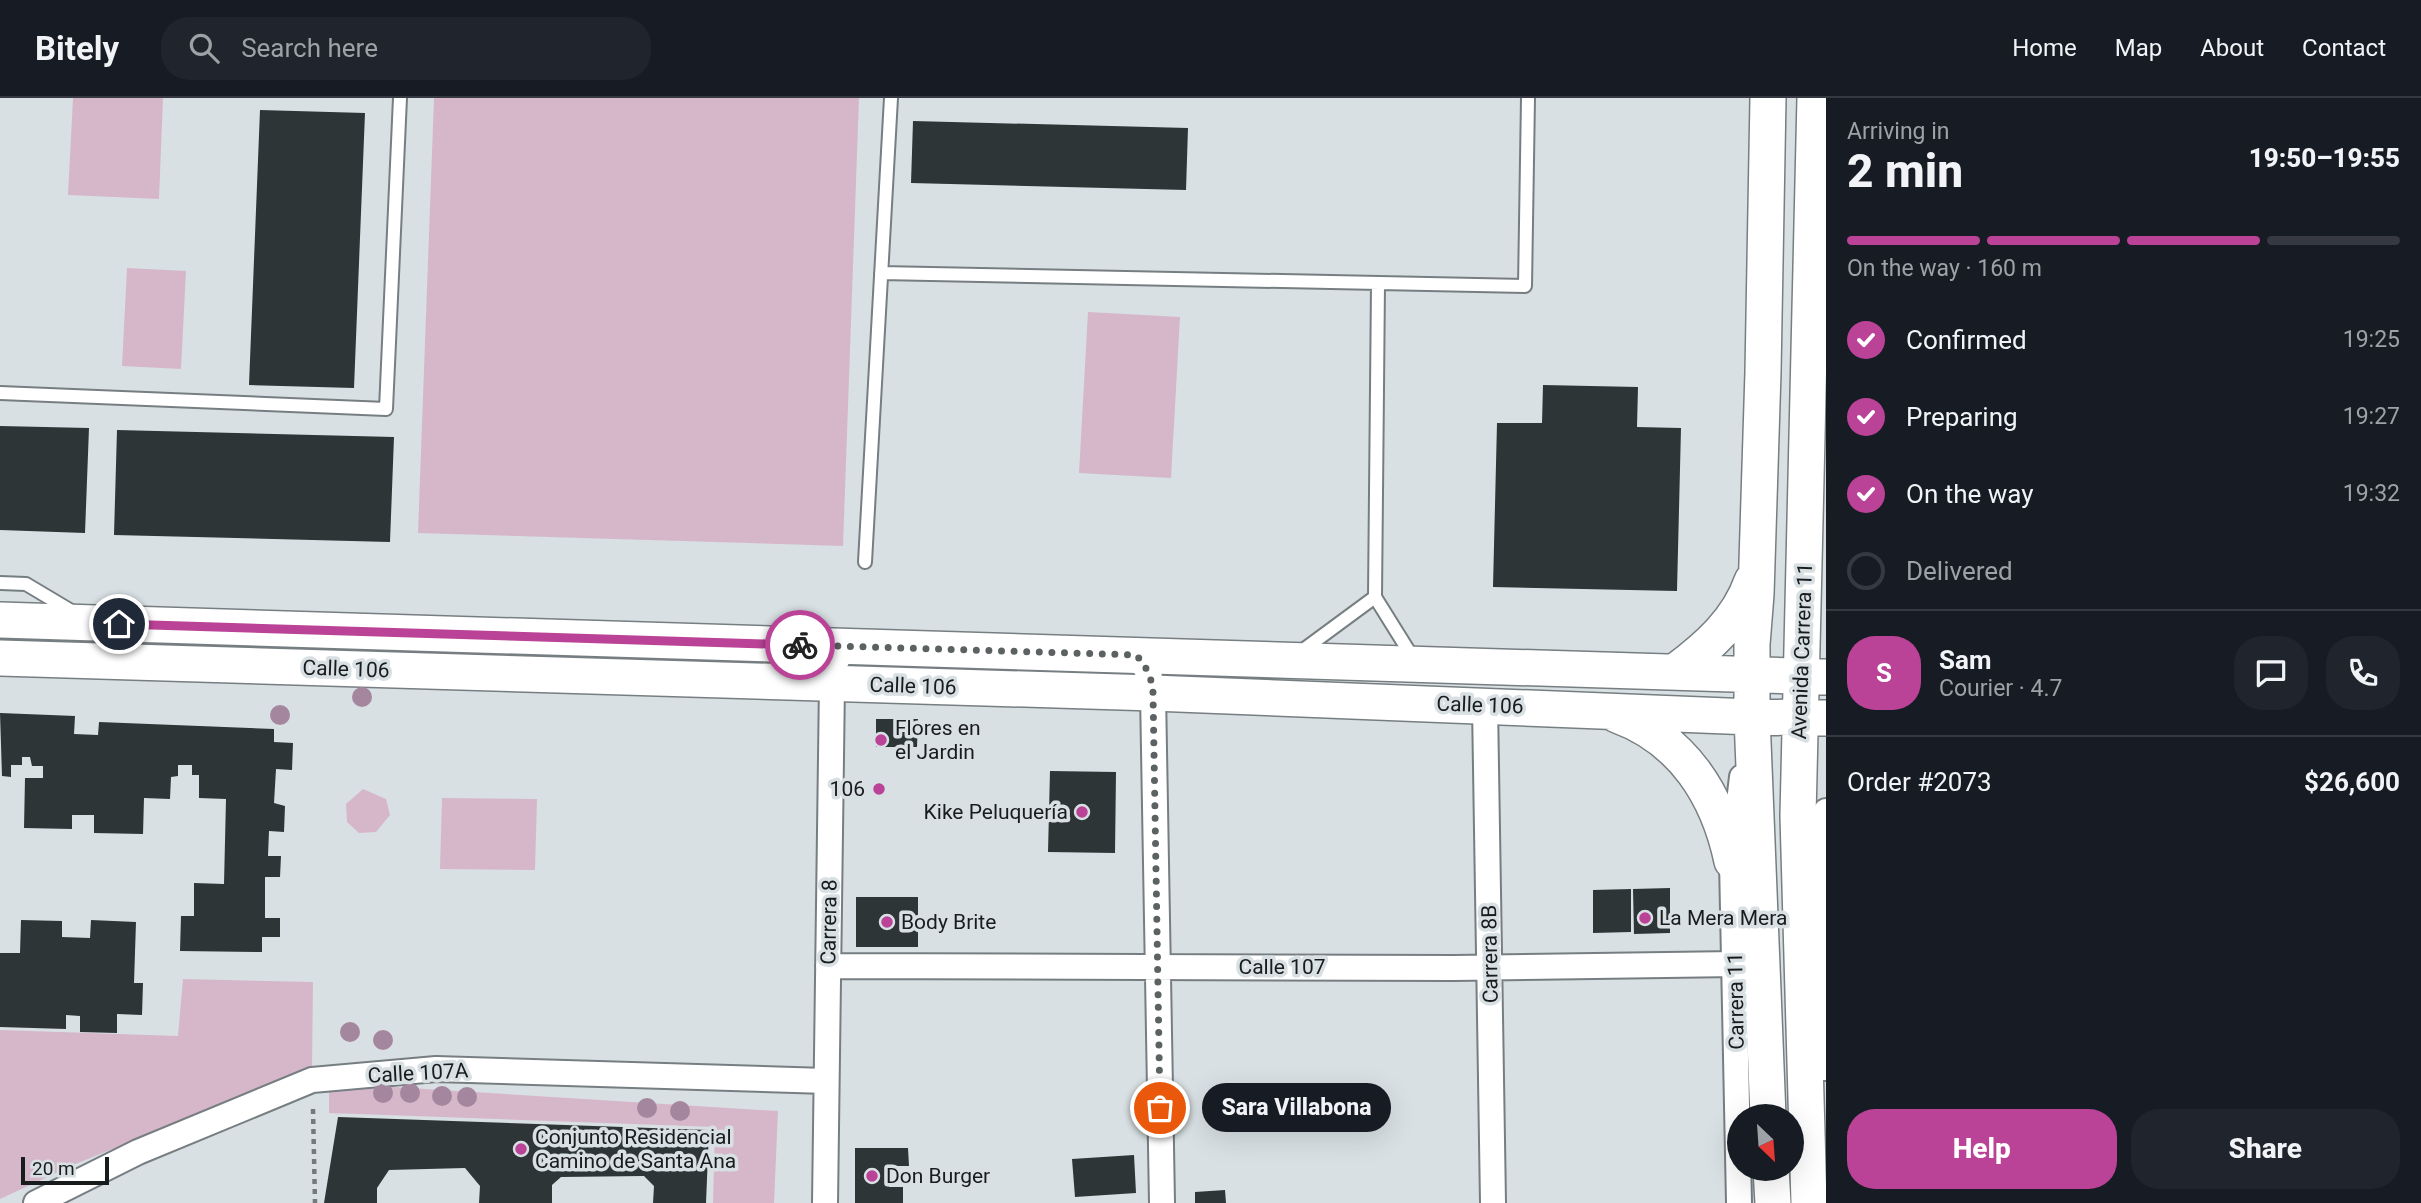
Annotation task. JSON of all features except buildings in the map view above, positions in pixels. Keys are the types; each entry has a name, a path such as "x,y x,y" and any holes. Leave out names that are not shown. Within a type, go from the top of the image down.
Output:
{"main road":[{"path":"1768,98 1763,372 1752,675 1768,1100"},
{"name":"Avenida Carrera 11","path":"1809,1203 1815,1076 1812,813 1814,676 1804,589 1815,98"},
{"path":"1676,671 1703,650 1732,618 1751,584 1756,567"},
{"path":"1804,589 1826,624"},
{"name":"Calle 106","path":"0,620 1814,676"},
{"name":"Calle 106","path":"0,658 1153,693 1813,718"},
{"path":"1603,710 1623,717 1658,737 1695,772 1718,811 1732,861"},
{"path":"1812,813 1826,764"},
{"path":"1772,1181 1773,1203"}],"street":[{"name":"Carrera 8","path":"825,1203 831,683 833,668 839,655 848,646"},
{"path":"1136,655 1149,673 1153,693 1161,1203"},
{"name":"Carrera 8B","path":"1485,705 1493,1203"},
{"name":"Carrera 11","path":"1738,1203 1736,964 1732,861 1746,739 1752,717"},
{"name":"Calle 107","path":"828,966 1490,968 1736,964"},
{"name":"Calle 107A","path":"36,1203 138,1152 312,1080 436,1069 826,1081"}],"lane":[{"path":"0,393 386,409 400,98"},
{"path":"865,562 891,98"},
{"path":"881,273 1525,286 1528,98"},
{"path":"1378,284 1375,597 1416,663"},
{"path":"0,583 26,584 91,623"},
{"path":"1291,660 1375,597"}],"path":[{"path":"312,1080 315,1203"}],"shaded area":[{"path":"73,98 163,98 159,199 68,195"},
{"path":"434,98 859,98 843,546 418,533"},
{"path":"127,268 186,271 181,369 122,366"},
{"path":"1088,312 1180,317 1171,478 1079,473"},
{"path":"363,789 386,799 390,815 376,832 359,833 347,822 346,804"},
{"path":"442,798 537,799 535,870 440,869"},
{"path":"183,979 313,982 312,1068 73,1165 0,1199 0,1030 178,1036"},
{"path":"329,1083 778,1111 774,1203 713,1203 715,1127 329,1113"}],"way so far":[{"path":"800,645 1136,655 1143,663 1152,682 1153,693 1160,1108"}],"place":[{"name":"Flores en el Jardin","path":"881,740"},
{"name":"106","path":"879,789"},
{"name":"Kike Peluquería","path":"1082,812"},
{"name":"La Mera Mera","path":"1645,918"},
{"name":"Body Brite","path":"887,922"},
{"name":"Sara Villabona","path":"1160,1108"},
{"name":"Conjunto Residencial Camino de Santa Ana","path":"521,1149"},
{"name":"Don Burger","path":"872,1176"}],"route":[{"path":"119,624 800,645"}]}
